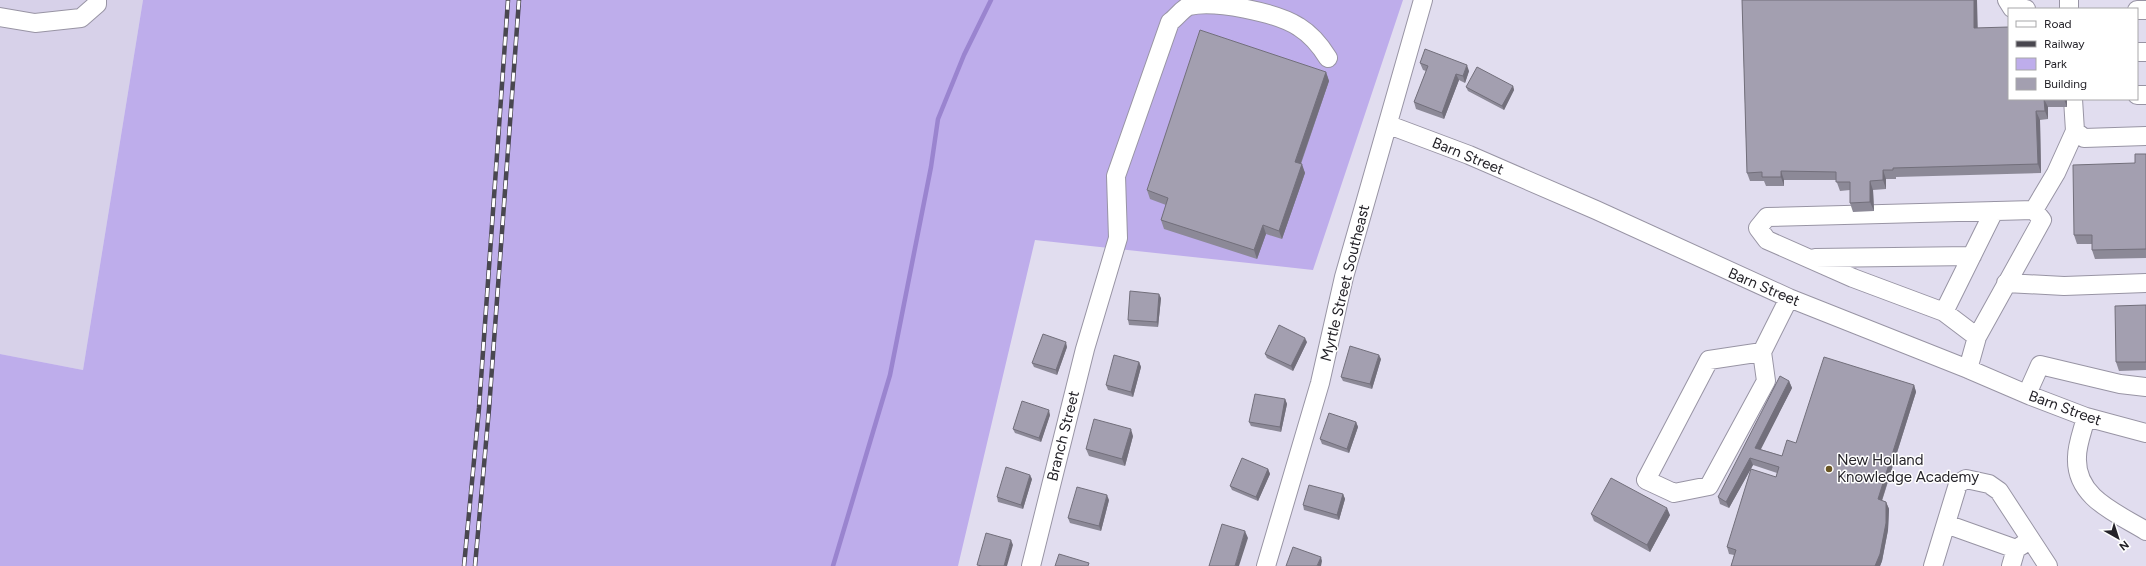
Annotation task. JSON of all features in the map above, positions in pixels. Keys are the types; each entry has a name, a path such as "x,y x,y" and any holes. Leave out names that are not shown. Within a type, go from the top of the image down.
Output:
{"street":[{"path":"0,17 35,23 81,18 97,4 97,0"},
{"name":"Myrtle Street Southeast","path":"1266,566 1320,383 1344,277 1389,125 1423,0"},
{"name":"Branch Street","path":"1031,566 1083,357 1118,238 1116,176 1170,22 1188,7 1204,3 1231,6 1274,7 1316,40 1328,58"},
{"path":"2034,210 2056,173 2075,131 2073,100"},
{"name":"Barn Street","path":"1389,125 1469,155 1789,298 1968,369 2086,418 2146,433"},
{"path":"2075,131 2084,138 2146,136"},
{"path":"1977,337 1944,312 1808,258 1767,240 1758,228 1767,217 2034,210"},
{"path":"1968,369 1977,337 2042,220 2034,210"},
{"path":"1944,312 1994,211"},
{"path":"1808,258 1972,256"},
{"path":"2006,283 2064,286 2146,283"},
{"path":"1762,352 1709,360 1646,480 1674,493 1709,486 1766,381 1762,352 1789,298"},
{"path":"2027,394 2040,365 2120,384 2146,386"},
{"path":"2086,418 2077,456 2079,475 2086,491 2101,504 2146,531"},
{"path":"1934,566 1958,484 1966,479 1989,484 1999,491 2024,544 2048,566"},
{"path":"1946,524 2024,544"},
{"path":"2011,566 2024,544"}],"shaded area":[{"path":"0,0 143,0 83,370 0,354"}],"green space":[{"path":"143,0 1403,0 1313,270 1035,240 958,566 0,566 0,354 83,370"}],"building":[{"path":"1742,0 1974,0 1974,28 2008,27 2008,100 2044,100 2045,111 2036,111 2038,164 1893,168 1893,170 1883,170 1883,180 1870,181 1870,202 1850,203 1850,182 1836,182 1836,172 1781,171 1781,177 1762,177 1762,172 1747,173"},
{"path":"1200,30 1326,72 1295,162 1302,164 1279,231 1263,225 1254,250 1161,220 1168,198 1147,190"},
{"path":"1425,49 1467,65 1463,76 1456,74 1442,113 1414,102 1428,66 1420,63"},
{"path":"1477,67 1513,86 1502,106 1466,87"},
{"path":"2135,154 2146,154 2146,249 2092,250 2092,235 2074,235 2073,165 2135,163"},
{"path":"1130,291 1159,294 1157,322 1128,320"},
{"path":"2146,305 2146,362 2116,362 2115,306"},
{"path":"1279,325 1305,338 1291,366 1265,354"},
{"path":"1043,334 1066,342 1056,370 1032,363"},
{"path":"1350,346 1379,355 1370,384 1341,377"},
{"path":"1114,355 1139,362 1131,392 1106,385"},
{"name":"New Holland Knowledge Academy","path":"1824,357 1914,385 1878,499 1886,502 1886,523 1880,554 1875,566 1731,566 1736,550 1727,547 1751,469 1776,477 1779,467 1750,458 1726,502 1718,497 1780,376 1789,381 1755,448 1782,456 1787,440 1796,443"},
{"path":"1255,394 1285,399 1280,427 1249,422"},
{"path":"1022,401 1049,410 1039,438 1013,429"},
{"path":"1329,413 1356,422 1347,449 1320,439"},
{"path":"1094,419 1131,429 1122,459 1086,449"},
{"path":"1242,458 1268,469 1256,497 1230,486"},
{"path":"1006,467 1030,475 1021,505 997,497"},
{"path":"1611,478 1667,508 1647,545 1591,514"},
{"path":"1309,485 1343,494 1337,515 1303,505"},
{"path":"1077,487 1107,495 1099,526 1068,518"},
{"path":"1222,524 1245,531 1235,566 1209,566"},
{"path":"986,533 1011,540 1004,566 977,565"},
{"path":"1293,547 1321,557 1317,566 1286,566"},
{"path":"1059,554 1089,563 1088,566 1055,566"}],"waterway":[{"path":"833,566 890,375 931,167 938,119 964,55 991,0"}],"railway":[{"path":"464,566 479,408 508,0"},
{"path":"475,566 489,409 519,0"}],"place":[{"name":"New Holland Knowledge Academy","path":"1829,469"}]}
